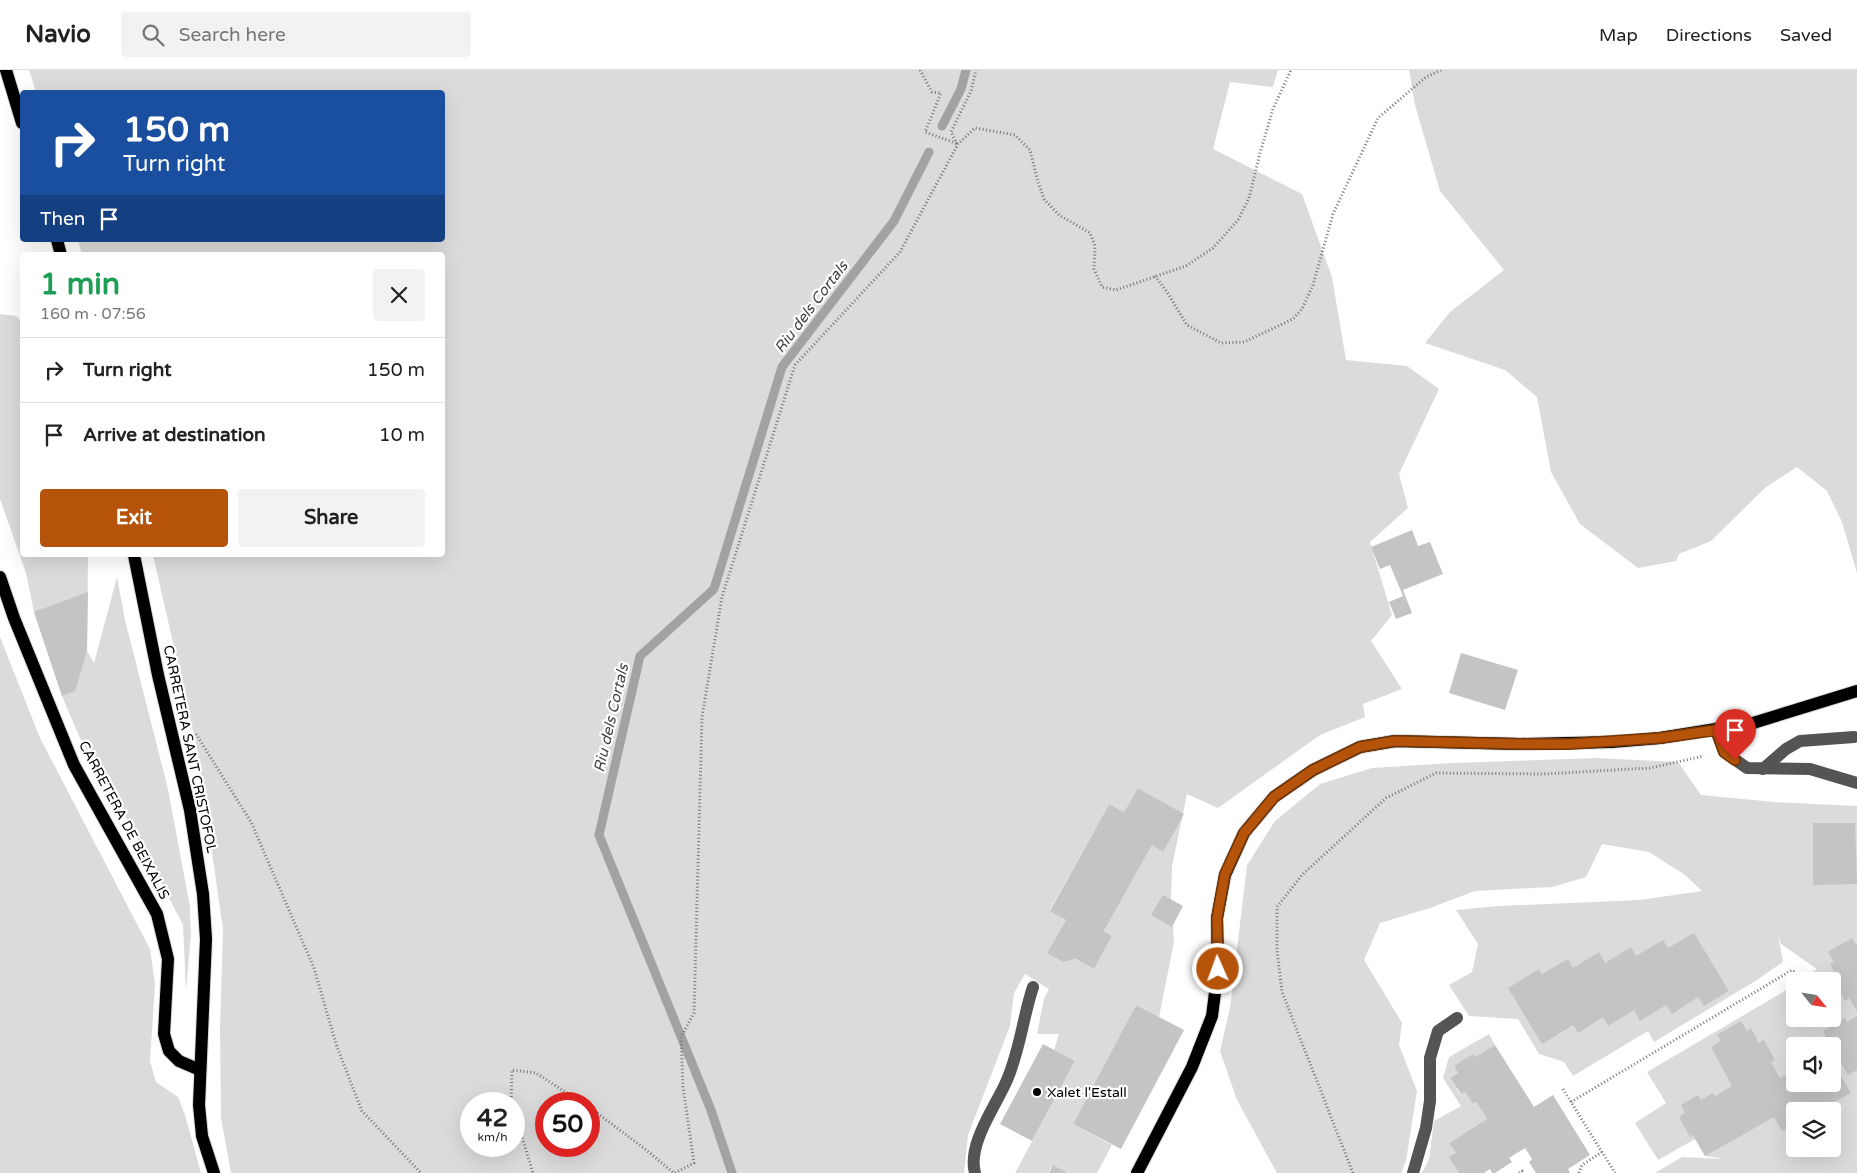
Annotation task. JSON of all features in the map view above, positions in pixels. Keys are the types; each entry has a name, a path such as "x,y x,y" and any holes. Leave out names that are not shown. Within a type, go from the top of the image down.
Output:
{"main road":[{"path":"6,70 20,116"},
{"name":"CARRETERA SANT CRISTOFOL","path":"134,557 158,675 190,810 203,894 206,939 199,1105 202,1136 214,1173"},
{"name":"CARRETERA DE BEIXALIS","path":"0,577 18,628 74,765 158,914 168,959 164,1034 169,1052 179,1060 200,1070"},
{"path":"1137,1173 1192,1067 1212,1016 1218,969 1217,918 1225,874 1244,833 1274,797 1313,770 1360,747 1395,741 1569,744 1660,738 1716,730 1753,723 1857,691"}],"street":[{"path":"1716,730 1724,752 1747,768 1810,769 1857,783"},
{"path":"1763,768 1786,749 1800,741 1854,737"},
{"path":"975,1173 976,1144 1008,1078 1033,987"},
{"path":"1412,1173 1426,1128 1430,1101 1430,1058 1438,1031 1457,1018"}],"path":[{"path":"920,70 932,92 940,94 925,132 958,144"},
{"path":"958,144 951,132 971,90 976,70"},
{"path":"600,1115 675,1173 694,1163 683,1087 681,1038 694,1013 702,717 722,597 795,365 900,252 958,144 975,128 1015,135 1030,150 1044,199 1059,215 1090,233 1095,246 1094,269 1102,287 1116,290 1186,266 1213,248 1238,220 1250,198 1260,153 1273,109 1291,70"},
{"path":"1156,276 1186,324 1221,343 1244,342 1293,319 1302,309 1313,285 1333,214 1378,118 1426,77 1441,70"},
{"path":"194,732 251,822 314,968 337,1047 362,1112 421,1173"},
{"path":"1354,1173 1282,992 1276,950 1277,907 1302,875 1386,798 1436,773 1543,774 1650,768 1724,752"},
{"path":"1571,1102 1786,974"},
{"path":"511,1092 512,1070 536,1073 565,1092"},
{"path":"1563,1089 1615,1173"},
{"path":"525,1147 533,1173"},
{"path":"1579,1173 1582,1165 1602,1152"},
{"path":"1519,1173 1522,1171 1523,1173"}],"shaded area":[{"path":"29,70 1278,70 1273,87 1230,82 1213,149 1302,194 1332,277 1346,360 1407,366 1439,389 1399,474 1408,508 1370,542 1392,615 1371,641 1402,689 1363,704 1365,717 1320,735 1218,808 1187,794 1183,814 1172,867 1171,899 1174,942 1159,1017 1136,1005 1073,1124 1112,1145 1097,1173 1067,1173 1053,1165 1048,1173 1015,1173 1075,1061 1054,1050 1059,1034 1037,1034 1044,999 1049,989 1025,974 1014,993 1010,1026 968,1135 964,1173 231,1173 221,1118 220,1028 223,929 197,748 153,557 445,557 445,252 81,252 79,242 445,242 445,90 35,90","holes":["1138,788 1183,814 1163,851 1152,845 1104,931 1112,936 1094,969 1076,959 1063,962 1047,953 1066,920 1050,910 1109,804 1124,812"]},
{"path":"1409,70 1857,70 1857,573 1842,522 1827,491 1797,467 1766,487 1711,541 1679,554 1676,561 1638,568 1580,524 1551,472 1537,397 1505,370 1425,343 1450,312 1504,270 1440,191 1415,105"},
{"path":"0,314 16,316 20,320 20,556 0,499"},
{"path":"20,557 88,557 87,651 94,663 117,577 125,620 168,789 190,907 191,935 186,991 183,925 142,846 79,736 62,696 34,612 26,573"},
{"path":"0,637 40,738 150,949 155,984 150,1061 156,1082 178,1097 201,1173 0,1173"},
{"path":"1597,758 1678,762 1701,795 1774,802 1857,806 1857,1173 1655,1173 1682,1157 1724,1159 1705,1156 1695,1139 1658,1160 1635,1123 1666,1103 1647,1072 1786,990 1786,1028 1841,1028 1841,972 1813,972 1817,969 1781,944 1778,935 1783,962 1757,980 1654,1042 1648,1031 1573,1076 1564,1062 1539,1054 1518,1019 1469,1016 1449,985 1472,972 1478,944 1456,910 1499,906 1640,900 1702,891 1685,875 1649,852 1602,844 1586,877 1552,887 1475,891 1430,908 1380,923 1364,960 1402,1023 1399,1045 1417,1091 1406,1161 1401,1173 1277,1173 1237,1100 1220,1051 1230,1008 1247,865 1275,821 1320,784 1372,768"},
{"path":"1489,1034 1495,1045 1475,1057 1454,1066 1458,1073 1450,1078 1460,1094 1465,1092 1473,1104 1476,1102 1487,1119 1449,1143 1456,1153 1450,1157 1459,1173 1422,1173 1429,1159 1434,1121 1461,1106 1443,1078 1449,1057"}],"building":[{"path":"1412,530 1418,546 1430,542 1443,574 1403,590 1412,613 1396,619 1389,602 1403,596 1390,565 1380,569 1371,547"},
{"path":"88,592 87,651 75,691 62,696 34,612"},
{"path":"1461,653 1518,670 1505,710 1449,693"},
{"path":"1138,788 1184,814 1163,852 1152,845 1104,931 1112,936 1094,969 1076,959 1063,962 1047,953 1066,920 1050,911 1109,804 1124,812"},
{"path":"1813,823 1855,823 1857,884 1813,885"},
{"path":"1163,895 1183,906 1172,927 1151,915"},
{"path":"1694,933 1729,991 1704,1006 1698,997 1672,1014 1666,1005 1640,1021 1634,1010 1608,1026 1603,1017 1578,1033 1573,1025 1542,1044 1508,988 1539,969 1542,974 1568,959 1573,968 1599,952 1605,963 1631,947 1636,956 1663,940 1668,948"},
{"path":"1852,938 1857,944 1857,1011 1849,998 1845,1001 1841,994 1841,972 1834,972 1830,964 1834,962 1828,952"},
{"path":"1136,1005 1184,1030 1121,1149 1073,1124"},
{"path":"1857,1016 1857,1070 1848,1075 1841,1063 1841,1037 1826,1037 1823,1031 1828,1028 1841,1028 1841,1020 1845,1018 1847,1022"},
{"path":"1741,1021 1747,1031 1751,1028 1759,1043 1764,1040 1775,1060 1771,1062 1780,1078 1786,1075 1786,1092 1841,1092 1841,1076 1851,1093 1834,1102 1786,1102 1786,1129 1782,1131 1774,1117 1705,1156 1693,1135 1690,1137 1679,1117 1685,1113 1681,1105 1698,1095 1701,1100 1713,1093 1715,1096 1732,1086 1711,1047 1721,1041 1717,1035"},
{"name":"Xalet l'Estall","path":"1043,1044 1075,1061 1032,1141 1000,1124"},
{"path":"1495,1045 1534,1107 1553,1095 1590,1155 1568,1169 1570,1173 1536,1173 1529,1162 1532,1159 1525,1148 1509,1158 1512,1162 1495,1173 1492,1173 1490,1169 1484,1173 1459,1173 1449,1157 1456,1153 1449,1143 1487,1119 1476,1102 1473,1104 1465,1092 1461,1094 1450,1078 1458,1073 1454,1066 1473,1054 1475,1057"},
{"path":"1053,1165 1068,1173 1049,1173"}],"waterway":[{"name":"Riu dels Cortals","path":"942,126 961,89 966,70"},
{"name":"Riu dels Cortals","path":"732,1173 711,1110 599,835 640,656 714,589 782,367 894,221 929,152"}],"place":[{"name":"Xalet l'Estall","path":"1037,1092"}],"route":[{"path":"1218,969 1217,918 1225,874 1244,833 1274,797 1313,770 1360,747 1395,741 1520,744 1612,742 1660,738 1716,730 1724,752 1735,760"}]}
